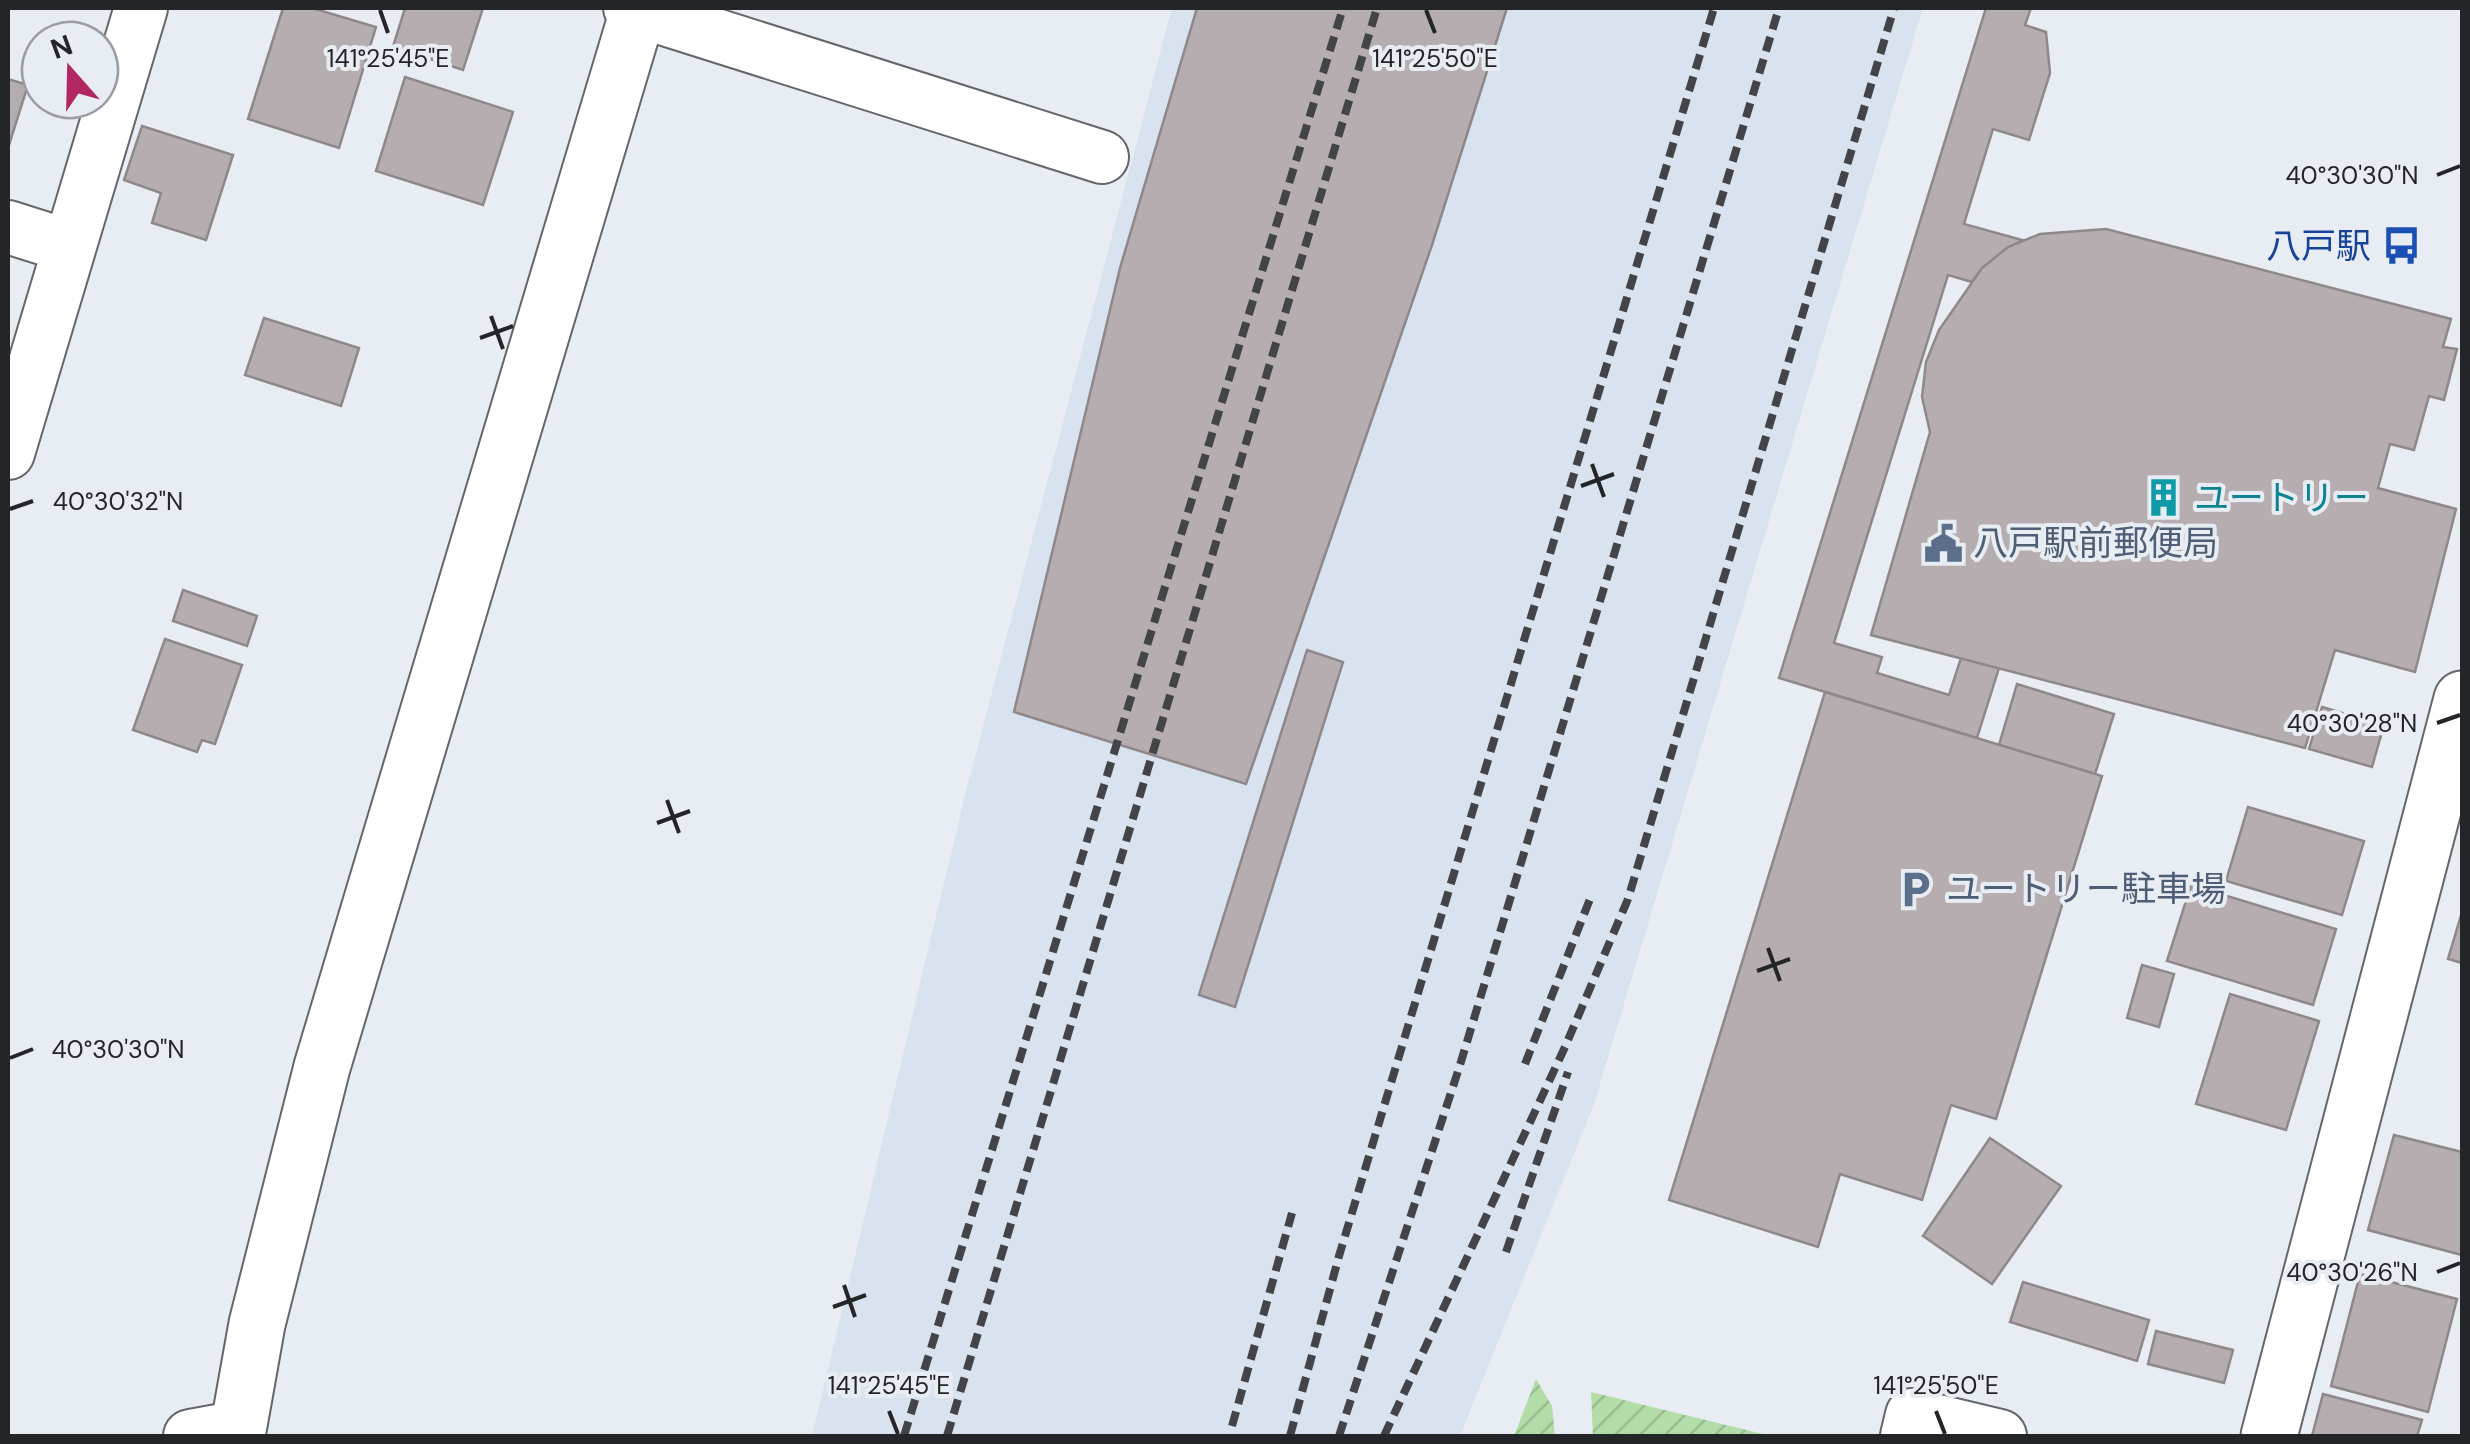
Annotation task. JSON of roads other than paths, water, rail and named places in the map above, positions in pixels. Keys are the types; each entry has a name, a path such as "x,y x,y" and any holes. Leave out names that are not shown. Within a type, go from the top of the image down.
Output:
{"street":[{"path":"8,453 141,8"},
{"path":"222,1434 257,1324 322,1067 636,8 1102,157"},
{"path":"8,227 68,246"},
{"path":"2269,1436 2462,699"},
{"path":"1907,1436 1912,1414 2000,1436"}],"railway":[{"path":"904,1436 1343,8"},
{"path":"947,1436 1377,8"},
{"path":"1290,1436 1339,1256 1714,8"},
{"path":"1339,1436 1460,1065 1779,8"},
{"path":"1384,1436 1565,1047 1628,899 1894,8"},
{"path":"1525,1064 1590,899"},
{"path":"1506,1252 1568,1072"},
{"path":"1232,1426 1292,1213"}],"place":[{"name":"八戸駅","path":"2401,246"},
{"name":"ユートリー","path":"2164,498"},
{"name":"八戸駅前郵便局","path":"1943,543"},
{"name":"ユートリー駐車場","path":"1916,889"}]}
